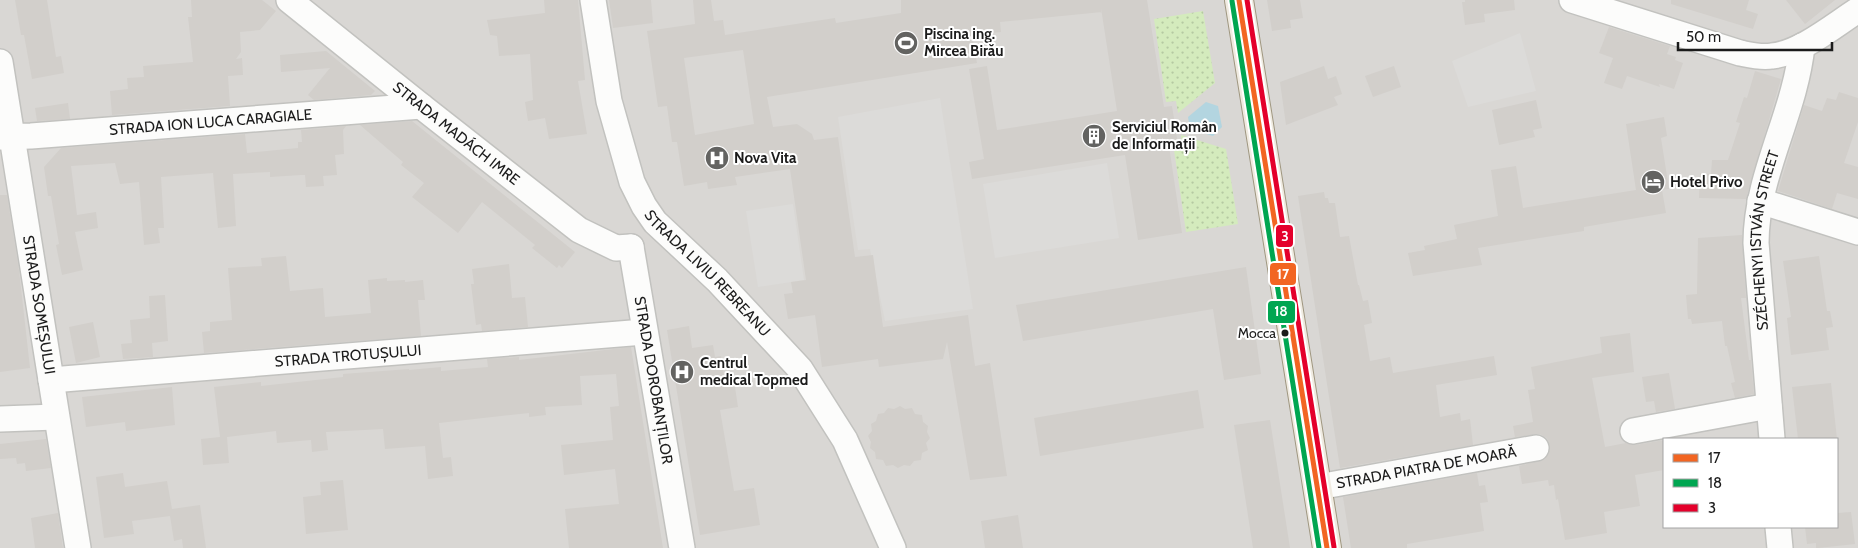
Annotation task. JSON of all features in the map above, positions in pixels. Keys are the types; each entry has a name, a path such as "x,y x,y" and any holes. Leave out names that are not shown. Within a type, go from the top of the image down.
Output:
{"main road":[{"path":"1239,0 1327,548"}],"street":[{"name":"STRADA MADÁCH IMRE","path":"289,0 420,106 579,230 616,248 631,247"},
{"name":"STRADA LIVIU REBREANU","path":"593,0 609,101 632,182 644,206 655,222 717,280 800,369 845,440 893,548"},
{"path":"1572,0 1740,53 1772,56 1802,46 1858,10"},
{"name":"SZÉCHENYI ISTVÁN STREET","path":"1772,438 1756,225 1760,201 1796,83 1802,46"},
{"name":"STRADA SOMEȘULUI","path":"0,62 6,136 51,380 78,548"},
{"name":"STRADA ION LUCA CARAGIALE","path":"6,136 420,106"},
{"path":"1760,201 1858,232"},
{"path":"631,247 655,222"},
{"name":"STRADA DOROBANȚILOR","path":"631,247 682,548"},
{"name":"STRADA TROTUȘULUI","path":"51,380 644,332"},
{"path":"1634,431 1769,406"},
{"path":"0,419 56,416"},
{"name":"STRADA PIATRA DE MOARĂ","path":"1318,487 1536,448"},
{"path":"1778,528 1780,548"}],"shaded area":[{"path":"0,0 1858,0 1858,548 0,548"},
{"path":"1520,33 1536,91 1468,107 1452,61"},
{"path":"940,98 973,309 885,321 870,249 858,250 838,117"},
{"path":"1107,163 1119,238 995,258 983,184"},
{"path":"793,204 804,280 758,287 746,211"}],"green space":[{"path":"1203,11 1215,83 1178,113 1176,101 1166,102 1154,19"},
{"path":"1181,135 1226,149 1238,224 1186,232 1174,150 1182,148"}],"water":[{"path":"1206,102 1218,106 1222,127 1213,136 1190,129 1188,117"}],"building":[{"path":"15,0 47,0 56,57 61,56 64,73 32,79"},
{"path":"191,0 262,0 276,11 260,30 240,32 241,52 236,59 242,58 243,75 228,76 230,106 112,115 110,91 128,89 127,78 144,77 143,66 193,62 188,17 192,17"},
{"path":"544,0 578,0 585,80 578,81 587,134 549,139 545,118 528,121 525,102 533,100 530,54 499,56 497,36 490,35 487,20 545,13"},
{"path":"609,0 651,0 653,23 613,28"},
{"path":"693,0 711,0 714,21 723,20 725,35 835,18 836,23 901,13 901,0 1147,0 1164,107 1172,106 1175,125 1178,145 1169,146 1182,233 1138,240 1125,155 972,179 969,162 984,159 969,69 987,66 997,130 1117,111 1102,12 1000,22 1001,32 972,35 977,63 767,97 773,127 797,124 812,134 814,140 838,137 855,257 873,255 883,327 968,315 975,366 990,363 1007,476 970,480 947,342 943,359 879,367 878,359 822,367 815,315 788,319 784,294 793,293 791,282 806,280 790,169 735,177 737,185 708,189 707,182 684,186 677,142 672,142 667,106 658,107 647,31 695,24","holes":["743,50 754,124 695,135 684,58"]},
{"path":"1267,0 1300,0 1303,18 1290,20 1291,28 1272,31"},
{"path":"1465,0 1514,0 1515,10 1484,14 1485,22 1465,25 1462,2 1465,2"},
{"path":"1671,0 1749,0 1746,10 1758,14 1753,29 1671,4"},
{"path":"1786,0 1835,0 1805,24"},
{"path":"1609,27 1670,46 1667,54 1676,57 1675,60 1683,63 1674,89 1659,84 1660,87 1627,76 1622,89 1604,83 1613,58 1599,53"},
{"path":"326,51 375,91 371,95 314,100 308,95 330,68 281,72 280,55"},
{"path":"1324,66 1328,79 1336,76 1342,94 1334,97 1338,105 1286,125 1280,82"},
{"path":"1394,66 1401,87 1373,97 1365,76"},
{"path":"1755,71 1781,79 1746,199 1699,198 1700,173 1711,174 1712,160 1728,160 1740,123 1736,122 1744,97 1747,98"},
{"path":"1839,92 1858,98 1858,122 1844,163 1858,167 1858,199 1837,193 1832,209 1778,191 1804,105 1822,111 1827,98 1836,100"},
{"path":"1536,100 1542,128 1533,130 1535,137 1499,145 1492,110"},
{"path":"68,103 70,119 37,121 35,108"},
{"path":"1664,117 1667,136 1661,138 1669,189 1662,190 1666,213 1584,227 1584,231 1478,248 1482,265 1413,276 1408,253 1425,250 1424,246 1457,239 1454,225 1498,216 1491,170 1516,166 1523,208 1636,190 1626,124"},
{"path":"412,121 575,252 562,268 559,265 557,268 532,248 535,245 482,202 458,233 412,197 424,183 401,165 403,162 360,125"},
{"path":"346,126 343,130 344,154 335,155 337,175 323,176 324,186 306,187 305,175 270,177 270,172 233,174 236,226 218,228 213,173 161,177 164,228 158,228 160,243 144,245 139,182 120,184 115,163 71,166 77,215 96,212 98,228 75,232 83,270 62,275 56,245 59,244 51,196 48,196 44,167 61,148 245,134 247,153 298,148 298,142 302,142 301,130"},
{"path":"1324,192 1325,198 1328,198 1329,203 1335,203 1340,237 1349,236 1358,285 1363,301 1368,300 1372,323 1364,325 1370,361 1390,357 1393,373 1494,356 1497,375 1436,385 1440,417 1460,413 1461,421 1470,419 1473,445 1340,468 1298,196"},
{"path":"0,195 7,195 19,270 30,368 0,372"},
{"path":"1742,235 1746,298 1741,298 1749,360 1751,360 1754,394 1735,398 1731,383 1735,382 1727,346 1725,346 1722,321 1692,324 1691,319 1688,319 1686,295 1697,294 1698,238"},
{"path":"286,256 290,291 323,288 325,317 371,313 368,280 387,278 387,281 405,280 405,282 423,280 425,300 418,300 421,336 204,353 202,332 210,331 210,322 232,320 228,268 262,266 261,258"},
{"path":"1819,256 1827,311 1830,311 1833,327 1826,328 1829,350 1791,355 1787,318 1791,317 1783,261"},
{"path":"509,264 512,298 525,297 528,327 482,331 481,324 476,325 471,284 474,284 472,269"},
{"path":"1246,267 1261,374 1224,380 1213,309 1023,341 1016,305"},
{"path":"165,295 168,341 152,343 153,357 123,359 121,344 132,343 130,320 150,318 149,296"},
{"path":"93,322 100,357 76,363 69,327"},
{"path":"689,326 692,348 713,345 715,357 721,356 724,376 733,374 738,407 720,410 734,491 754,488 760,525 700,535 667,330"},
{"path":"1630,333 1634,372 1592,378 1605,447 1626,443 1636,445 1663,440 1663,470 1635,475 1640,506 1604,512 1607,533 1565,540 1554,485 1549,486 1548,480 1522,484 1519,466 1545,459 1549,453 1550,446 1547,438 1540,434 1515,437 1513,426 1533,422 1528,390 1535,389 1531,367 1602,353 1600,337"},
{"path":"631,347 663,548 569,548 565,509 619,504 615,469 564,475 561,445 613,440 610,407 619,406 616,374 580,376 582,405 545,407 546,415 529,417 529,413 439,423 443,458 451,457 453,476 428,479 425,446 385,449 383,429 326,432 328,450 312,452 311,440 277,443 276,431 227,437 229,463 203,465 201,439 220,437 214,387 261,382 261,386 343,377 343,374 409,369 441,367 441,371 488,367 487,359 519,357 519,360"},
{"path":"1669,373 1675,409 1656,412 1654,401 1646,402 1642,377"},
{"path":"1831,383 1837,438 1798,438 1792,387"},
{"path":"172,387 175,425 126,431 125,422 86,427 82,397"},
{"path":"1198,390 1204,428 1040,456 1034,418"},
{"path":"900,406 905,409 912,408 915,414 922,415 923,422 928,426 927,432 930,438 926,443 928,450 922,453 921,460 914,461 910,466 904,465 898,468 893,465 886,466 883,460 876,459 875,452 870,448 871,442 868,436 872,431 871,424 876,421 878,414 884,413 888,408 894,409"},
{"path":"1270,420 1290,548 1253,548 1234,425"},
{"path":"46,439 51,468 26,471 25,463 17,464 16,458 0,459 0,444"},
{"path":"123,473 125,487 167,481 172,509 200,505 206,548 183,548 182,539 174,541 170,516 132,521 134,534 104,538 96,477"},
{"path":"1477,473 1479,486 1485,485 1488,502 1480,503 1484,531 1407,544 1407,548 1351,548 1343,497"},
{"path":"343,480 348,530 306,534 303,497 321,495 320,482"},
{"path":"1851,512 1855,544 1816,548 1816,543 1807,544 1805,528 1838,528 1838,513"},
{"path":"58,513 63,548 35,548 31,518"},
{"path":"1018,515 1023,548 985,548 981,521"}],"transit line":[{"name":"17","path":"1239,0 1327,548"},
{"name":"3","path":"1247,0 1334,547"},
{"name":"18","path":"1232,1 1319,548"}],"place":[{"name":"Piscina ing. Mircea Birău","path":"906,43"},
{"name":"Serviciul Român de Informații","path":"1094,136"},
{"name":"Nova Vita","path":"717,158"},
{"name":"Hotel Privo","path":"1653,182"},
{"name":"Mocca","path":"1285,333"},
{"name":"Centrul medical Topmed","path":"682,372"}]}
